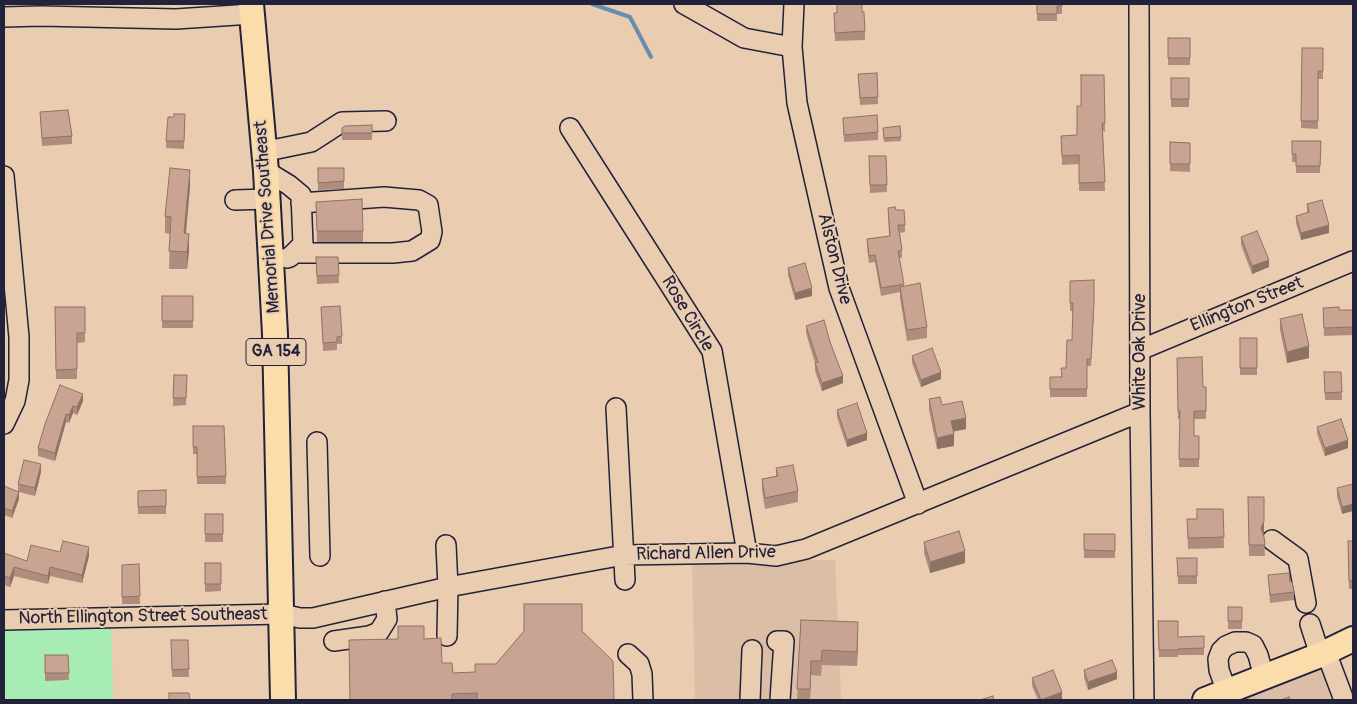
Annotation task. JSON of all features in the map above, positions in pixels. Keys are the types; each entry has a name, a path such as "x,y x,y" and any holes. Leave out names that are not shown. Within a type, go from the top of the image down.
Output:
{"main road":[{"name":"Memorial Drive Southeast","path":"252,9 268,199 275,334 283,700"},
{"path":"1205,700 1323,653 1353,639"}],"street":[{"path":"684,4 744,38 792,47"},
{"name":"Alston Drive","path":"794,4 792,47 797,103 838,288 918,504"},
{"name":"White Oak Drive","path":"1139,4 1140,412 1144,700"},
{"path":"4,17 176,19 252,9"},
{"path":"271,263 290,257 303,244 301,195 265,161 277,149 311,142 342,122 386,122"},
{"name":"Rose Circle","path":"570,128 712,351 748,553"},
{"path":"4,176 11,337 19,380 14,401 4,424"},
{"path":"294,253 412,251 430,240 432,232 428,205 419,200 384,197 301,203"},
{"path":"235,200 268,199"},
{"name":"Ellington Street","path":"1140,350 1353,261"},
{"path":"616,408 625,580"},
{"name":"Richard Allen Drive","path":"282,614 300,618 313,618 448,587 624,555 748,553 776,556 806,549 1140,412"},
{"path":"317,442 320,556"},
{"path":"1272,540 1298,558 1306,603"},
{"path":"446,545 448,587 447,636"},
{"path":"327,615 329,645 369,636 379,632 387,619 385,601"},
{"name":"North Ellington Street Southeast","path":"4,620 282,614"},
{"path":"1310,624 1344,700"},
{"path":"777,641 784,641 780,700"},
{"path":"1227,692 1219,670 1218,660 1226,646 1235,642 1246,642 1253,645 1264,677"},
{"path":"750,700 752,650"},
{"path":"628,654 639,664 642,674 643,700"}],"shaded area":[{"path":"692,560 835,560 841,700 695,700"},
{"path":"1326,652 1347,700 1203,700"}],"green space":[{"path":"111,617 113,700 4,700 4,619"}],"building":[{"path":"837,4 862,4 865,31 835,33 834,13 837,13"},
{"path":"1037,4 1062,4 1062,6 1057,6 1057,14 1037,14"},
{"path":"1168,38 1190,38 1190,58 1168,58"},
{"path":"1302,48 1323,48 1323,71 1318,71 1318,121 1301,121"},
{"path":"877,73 878,97 860,98 858,74"},
{"path":"1081,75 1104,75 1105,123 1102,123 1105,182 1079,183 1079,155 1062,156 1061,136 1077,135 1077,106 1081,106"},
{"path":"1171,78 1189,78 1189,99 1171,99"},
{"path":"68,110 72,136 42,138 40,112"},
{"path":"174,114 185,114 184,141 166,141 168,117 174,117"},
{"path":"877,115 878,132 844,135 843,118"},
{"path":"372,125 372,133 342,133 342,128 345,126"},
{"path":"900,126 901,137 884,138 883,128"},
{"path":"1292,141 1321,141 1320,166 1296,166 1296,154 1292,154"},
{"path":"1170,142 1190,143 1190,164 1170,164"},
{"path":"869,156 886,156 887,185 870,185"},
{"path":"170,168 190,170 184,233 189,234 187,252 169,251 171,217 165,216"},
{"path":"318,168 344,168 344,181 318,183"},
{"path":"362,199 363,231 317,231 316,202"},
{"path":"1322,200 1329,225 1301,233 1296,216 1309,212 1307,204"},
{"path":"895,207 896,210 904,210 905,225 898,225 902,250 898,251 904,284 881,288 875,255 869,256 867,239 890,236 888,208"},
{"path":"1257,231 1269,260 1252,266 1241,237"},
{"path":"316,257 338,257 339,275 317,276"},
{"path":"805,263 812,288 795,293 788,268"},
{"path":"1094,280 1091,359 1087,359 1087,389 1050,389 1050,377 1062,377 1061,368 1066,368 1067,340 1072,340 1073,303 1070,303 1070,281"},
{"path":"920,283 927,327 907,330 900,287"},
{"path":"162,296 193,296 193,321 162,321"},
{"path":"340,306 342,336 337,337 337,342 323,343 321,307"},
{"path":"55,307 85,307 85,333 77,333 77,369 56,370"},
{"path":"1339,307 1339,310 1353,310 1353,327 1324,328 1323,308"},
{"path":"1302,314 1309,346 1287,352 1280,319"},
{"path":"824,320 843,376 822,383 815,363 818,362 806,326"},
{"path":"1240,338 1257,338 1257,368 1240,368"},
{"path":"932,348 941,372 921,380 912,356"},
{"path":"1202,357 1203,387 1206,387 1206,411 1194,411 1194,436 1199,436 1199,459 1179,459 1180,411 1178,411 1177,358"},
{"path":"1324,372 1341,372 1342,392 1325,393"},
{"path":"174,375 187,375 186,398 173,398"},
{"path":"60,385 83,394 77,407 73,406 69,415 66,414 55,453 38,448"},
{"path":"940,397 942,405 962,401 966,418 951,421 954,434 937,438 929,399"},
{"path":"857,403 867,433 847,440 837,410"},
{"path":"1341,419 1348,440 1325,448 1317,427"},
{"path":"193,426 224,426 226,476 197,477 197,447 193,447"},
{"path":"24,460 41,464 35,488 18,484"},
{"path":"793,465 798,491 765,498 762,479 778,476 776,468"},
{"path":"1353,484 1353,504 1342,507 1337,488"},
{"path":"4,486 19,492 12,511 4,508"},
{"path":"166,490 166,506 138,507 138,491"},
{"path":"1248,497 1264,497 1264,521 1261,528 1265,545 1249,545"},
{"path":"1197,509 1223,509 1224,537 1188,538 1187,519 1197,519"},
{"path":"205,514 223,514 223,534 205,534"},
{"path":"959,531 965,551 930,562 924,542"},
{"path":"1084,534 1115,534 1115,551 1084,550"},
{"path":"63,541 89,547 82,575 50,567 48,576 14,567 10,578 4,576 4,553 27,561 31,545 60,552"},
{"path":"1348,541 1353,541 1353,581 1349,581"},
{"path":"1177,558 1197,558 1197,576 1178,576"},
{"path":"205,563 221,563 221,584 205,584"},
{"path":"139,564 140,596 122,597 122,565"},
{"path":"1289,573 1294,592 1270,595 1268,575"},
{"path":"524,604 582,604 582,631 613,661 614,698 612,700 477,700 477,693 452,694 452,700 350,700 349,640 398,639 398,626 424,626 424,639 441,638 442,663 452,663 453,673 475,672 475,664 496,664 524,631"},
{"path":"1228,607 1242,607 1242,621 1228,621"},
{"path":"801,620 858,622 857,652 822,650 821,661 811,661 810,689 797,689"},
{"path":"1158,621 1178,621 1178,637 1204,636 1204,648 1159,650"},
{"path":"171,640 188,640 189,669 172,670"},
{"path":"45,655 68,655 69,673 45,673"},
{"path":"1112,660 1117,672 1088,682 1084,670"},
{"path":"1053,670 1062,692 1041,700 1032,678"},
{"path":"169,693 189,693 190,700 169,700"},
{"path":"993,696 994,700 980,700"}],"waterway":[{"path":"592,4 630,17 651,57"}]}
